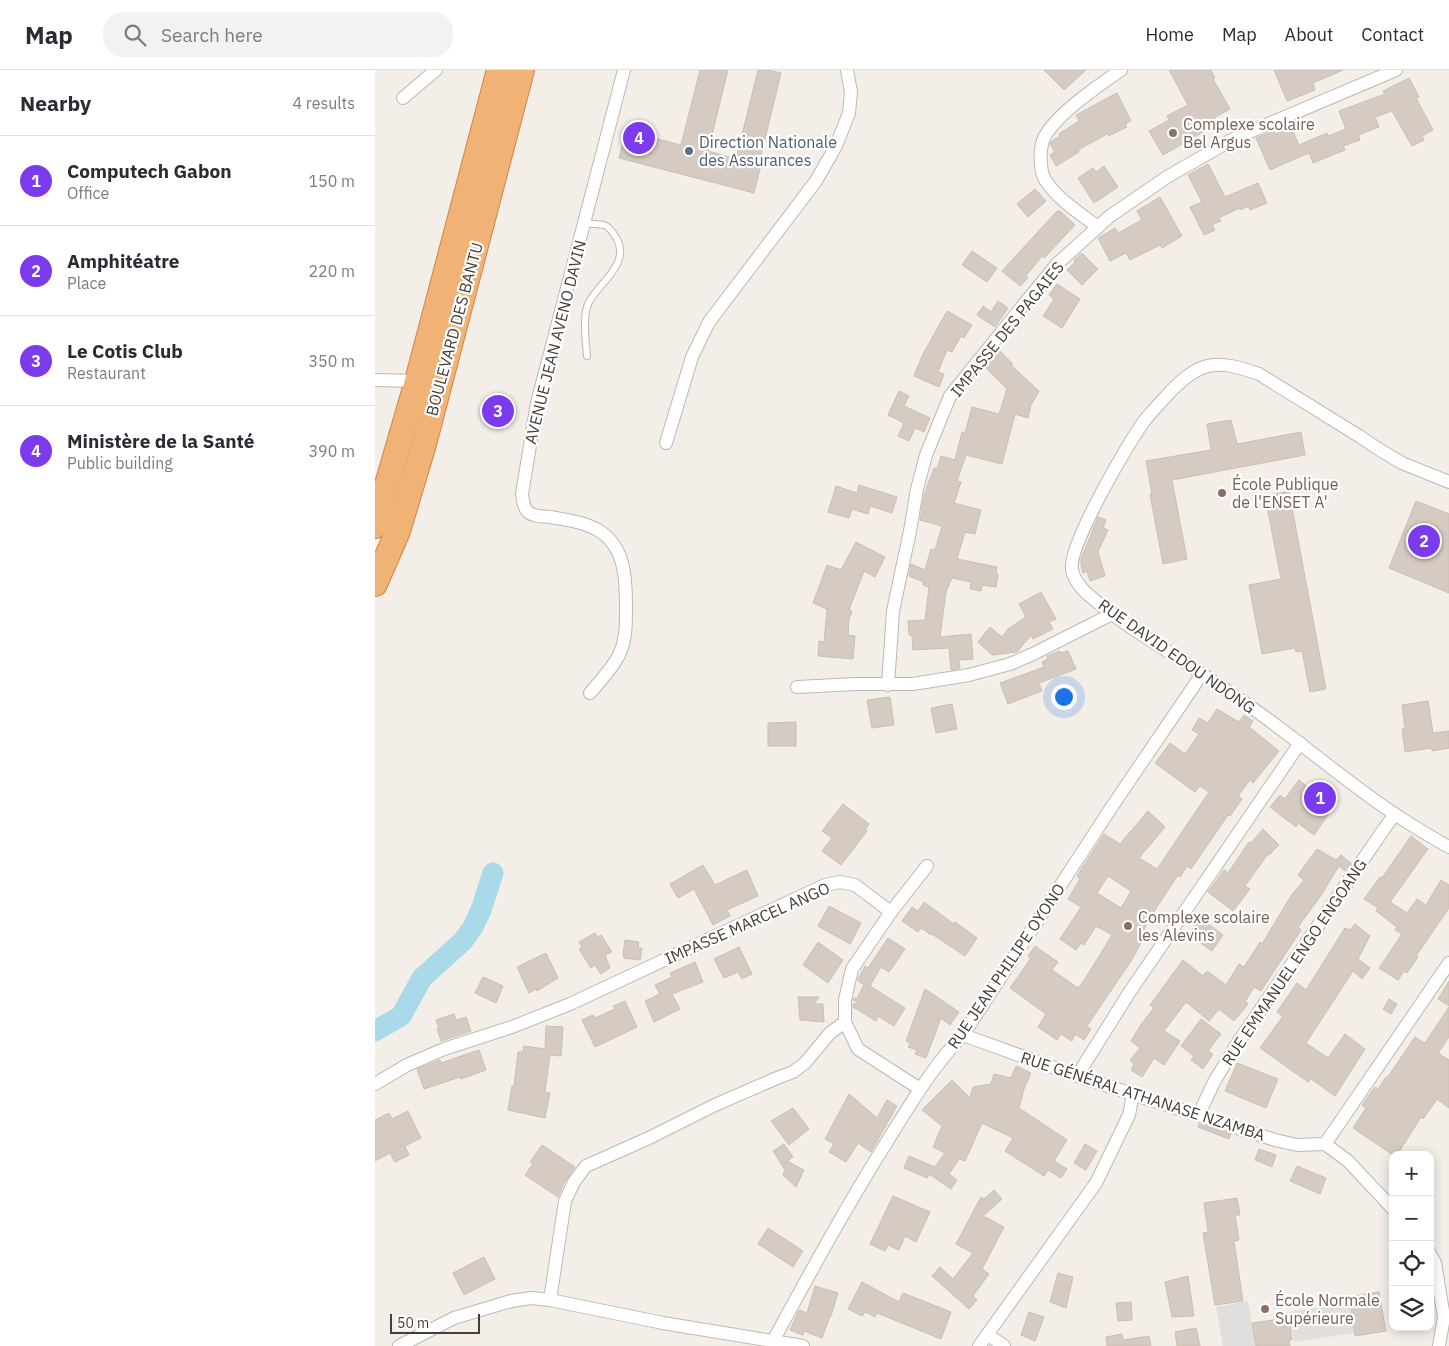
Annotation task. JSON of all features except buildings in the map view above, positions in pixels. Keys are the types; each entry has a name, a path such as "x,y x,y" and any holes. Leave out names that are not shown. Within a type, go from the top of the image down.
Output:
{"highway":[{"name":"BOULEVARD DES BANTU","path":"375,526 417,380 499,70"},
{"name":"BOULEVARD DES BANTU","path":"375,584 398,531 424,444 522,70"}],"street":[{"path":"403,98 436,70"},
{"name":"AVENUE JEAN AVENO DAVIN","path":"590,693 613,664 620,653 624,641 626,629 626,584 621,562 612,543 602,533 577,522 535,516 525,507 522,494 537,403 624,70"},
{"path":"666,443 692,357 709,322 815,181 839,140 849,112 851,92 847,70"},
{"path":"1098,227 1067,203 1047,183 1041,170 1040,154 1045,137 1056,122 1121,70"},
{"name":"IMPASSE DES PAGAIES","path":"888,684 893,611 917,489 926,455 950,396 973,365 1050,272 1098,227 1127,204 1167,177 1233,139 1396,70"},
{"name":"RUE DAVID EDOU NDONG","path":"1449,482 1403,463 1380,450 1259,374 1240,368 1204,366 1192,371 1179,383 1143,423 1122,455 1077,545 1071,568 1081,587 1112,614 1252,708 1395,814 1449,848"},
{"path":"375,380 417,380"},
{"path":"797,687 913,684 938,681 993,669 1033,654 1112,614"},
{"name":"RUE JEAN PHILIPE OYONO","path":"773,1341 845,1210 920,1088 950,1048 963,1035 1111,808 1202,674"},
{"path":"1077,1076 1129,993 1300,743"},
{"name":"RUE EMMANUEL ENGO ENGOANG","path":"1199,1114 1214,1082 1237,1044 1395,814"},
{"path":"920,1088 858,1049 845,1022 845,1000 853,969 891,912 927,866"},
{"name":"IMPASSE MARCEL ANGO","path":"375,1084 407,1065 444,1049 512,1027 570,1004 825,885 840,882 855,885 891,912"},
{"path":"1389,1205 1348,1161 1325,1144 1449,963"},
{"path":"550,1300 565,1200 574,1182 586,1166 673,1127 715,1105 793,1072 805,1063 830,1032 845,1022"},
{"name":"RUE GÉNÉRAL ATHANASE NZAMBA","path":"963,1035 1077,1076 1275,1140 1297,1145 1325,1144"},
{"path":"979,1346 1096,1183 1129,1114 1133,1094"},
{"path":"1434,1261 1444,1317 1439,1346"},
{"path":"399,1346 454,1318 511,1301 531,1298 803,1346"},
{"path":"988,1335 1004,1346"}],"lane":[{"path":"585,223 605,225 614,233 620,245 621,257 617,266 589,303 586,312 587,356"}],"shaded area":[{"path":"1248,1301 1256,1346 1223,1346 1216,1307"},
{"path":"1350,1303 1354,1333 1294,1342 1289,1312"}],"waterway":[{"path":"375,1031 401,1016 422,978 463,941 473,927 481,910 493,873"}],"place":[{"name":"Complexe scolaire Bel Argus","path":"1173,133"},
{"name":"Ministère de la Santé","path":"639,138"},
{"name":"Direction Nationale des Assurances","path":"689,151"},
{"name":"Le Cotis Club","path":"498,411"},
{"name":"École Publique de l'ENSET A'","path":"1222,493"},
{"name":"Amphitéatre","path":"1424,541"},
{"name":"Computech Gabon","path":"1320,798"},
{"name":"Complexe scolaire les Alevins","path":"1128,926"},
{"name":"École Normale Supérieure","path":"1265,1309"}]}
